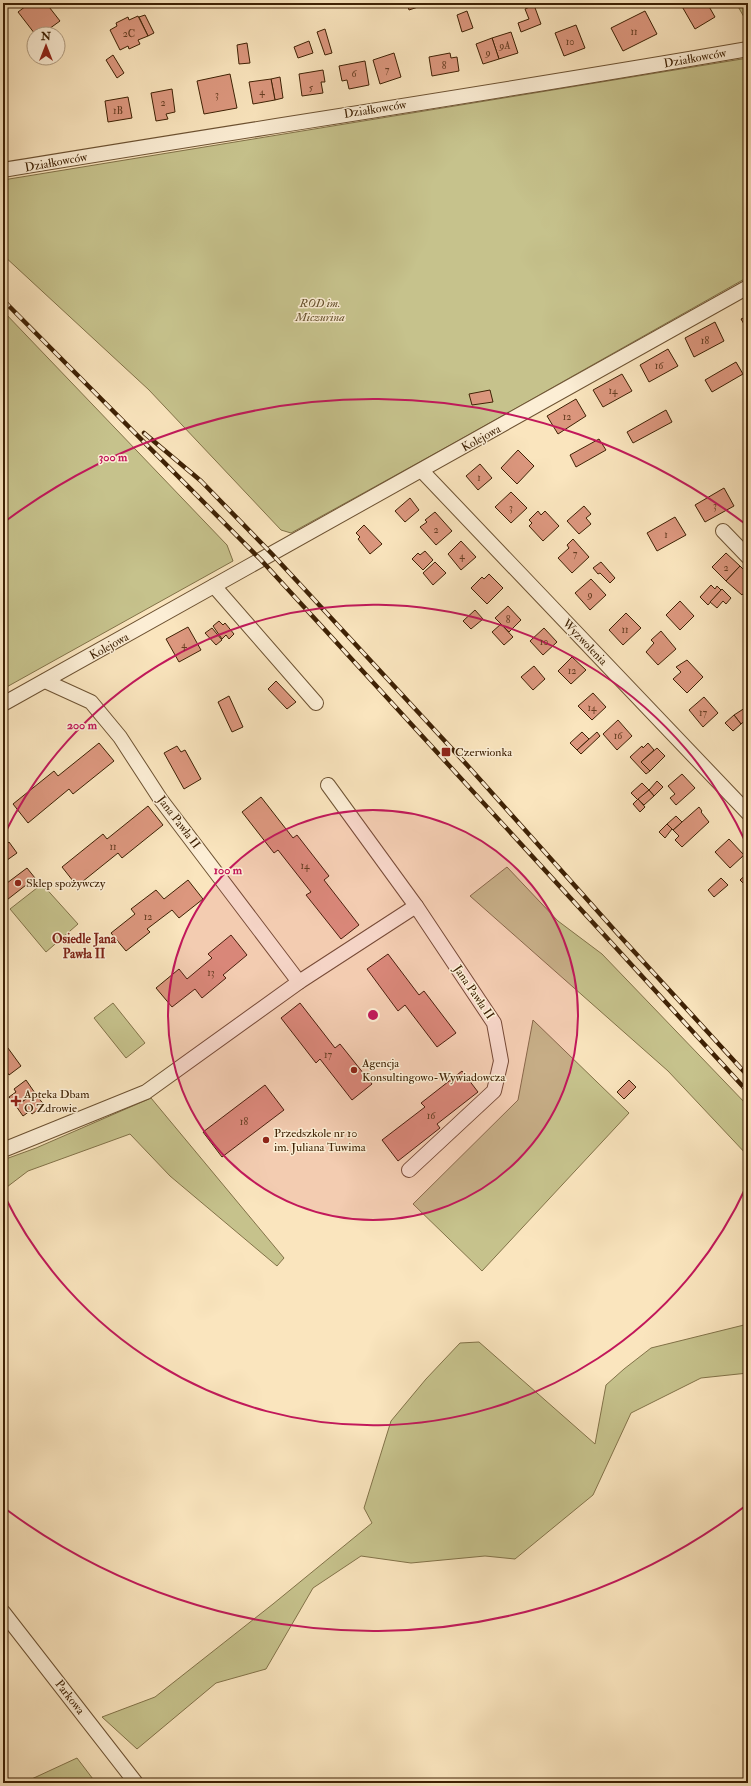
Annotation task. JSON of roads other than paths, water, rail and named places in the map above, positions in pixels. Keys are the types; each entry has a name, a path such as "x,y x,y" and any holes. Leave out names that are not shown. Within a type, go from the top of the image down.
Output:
{"street":[{"name":"Działkowców","path":"3,170 748,49"},
{"name":"Kolejowa","path":"3,704 422,471 748,287"},
{"name":"Wyzwolenia","path":"422,471 748,813"},
{"path":"723,531 748,557"},
{"path":"214,586 316,703"},
{"name":"Jana Pawła II","path":"45,681 91,702 120,737 161,800 299,982"},
{"name":"Jana Pawła II","path":"328,785 416,906 494,1022 501,1061 494,1091 409,1170"},
{"path":"3,1150 146,1092 299,982 416,906"},
{"name":"Parkowa","path":"3,1612 136,1783"}],"railway":[{"path":"3,300 261,560 748,1092"},
{"path":"144,433 201,481 272,554 467,765 618,934 748,1076"}],"place":[{"name":"Czerwionka","path":"446,752"},
{"name":"Sklep spożywczy","path":"18,883"},
{"name":"Agencja Konsultingowo-Wywiadowcza","path":"354,1070"},
{"name":"Apteka Dbam O Zdrowie","path":"16,1101"},
{"name":"Przedszkole nr 10 im. Juliana Tuwima","path":"266,1140"}],"district":[{"name":"Osiedle Jana Pawła II","path":"84,946"}],"park label":[{"name":"ROD im. Miczurina","path":"320,310"}]}
